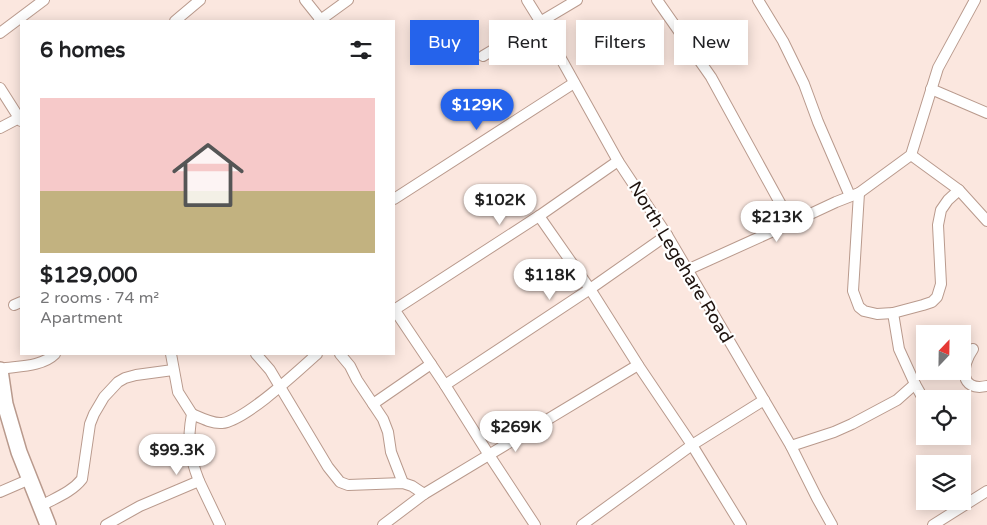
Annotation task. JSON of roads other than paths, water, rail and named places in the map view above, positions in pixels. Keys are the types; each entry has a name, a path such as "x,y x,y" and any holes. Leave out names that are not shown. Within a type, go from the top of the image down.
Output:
{"main road":[{"path":"0,369 5,404 19,452 48,525"}],"street":[{"path":"0,32 44,0"},
{"path":"176,20 200,0"},
{"path":"305,0 320,20 348,0"},
{"name":"North Legehare Road","path":"527,0 539,20"},
{"path":"542,20 577,0"},
{"path":"657,0 711,77 791,224"},
{"path":"758,0 783,41 804,84 818,122 854,195 853,291 859,306 864,311 877,314 893,313 932,302 937,297 941,284 938,225 941,210 959,190"},
{"path":"687,270 854,195 911,155 938,68 975,0"},
{"path":"483,56 489,52"},
{"name":"North Legehare Road","path":"564,65 618,161 667,235 791,446 832,525"},
{"path":"395,196 574,83"},
{"path":"0,88 19,119 0,128"},
{"path":"931,90 987,113"},
{"path":"911,155 959,190 987,221"},
{"path":"395,308 539,216 618,161"},
{"path":"539,216 590,289 692,445 741,525"},
{"path":"445,385 590,289 667,235"},
{"path":"395,310 535,525"},
{"path":"893,313 899,349 918,390"},
{"path":"973,349 967,357 965,376 973,386 978,388 987,386"},
{"path":"0,369 42,362 54,355"},
{"path":"170,355 178,392 192,414 222,423 241,416 316,355"},
{"path":"257,355 270,370 328,467 340,482 348,485 403,483 412,486 424,494"},
{"path":"341,355 350,366 356,380 383,419 403,483"},
{"path":"373,404 431,364"},
{"path":"383,525 424,494 638,365"},
{"path":"41,506 69,491 82,479 90,424 104,397 118,382 136,375 174,370"},
{"path":"791,446 834,432 860,420 897,400 915,384"},
{"path":"582,525 692,445 764,400"},
{"path":"192,414 189,433 193,465 220,525"},
{"path":"0,492 30,479"},
{"path":"106,525 140,506 199,481"},
{"path":"933,525 987,491"}]}
